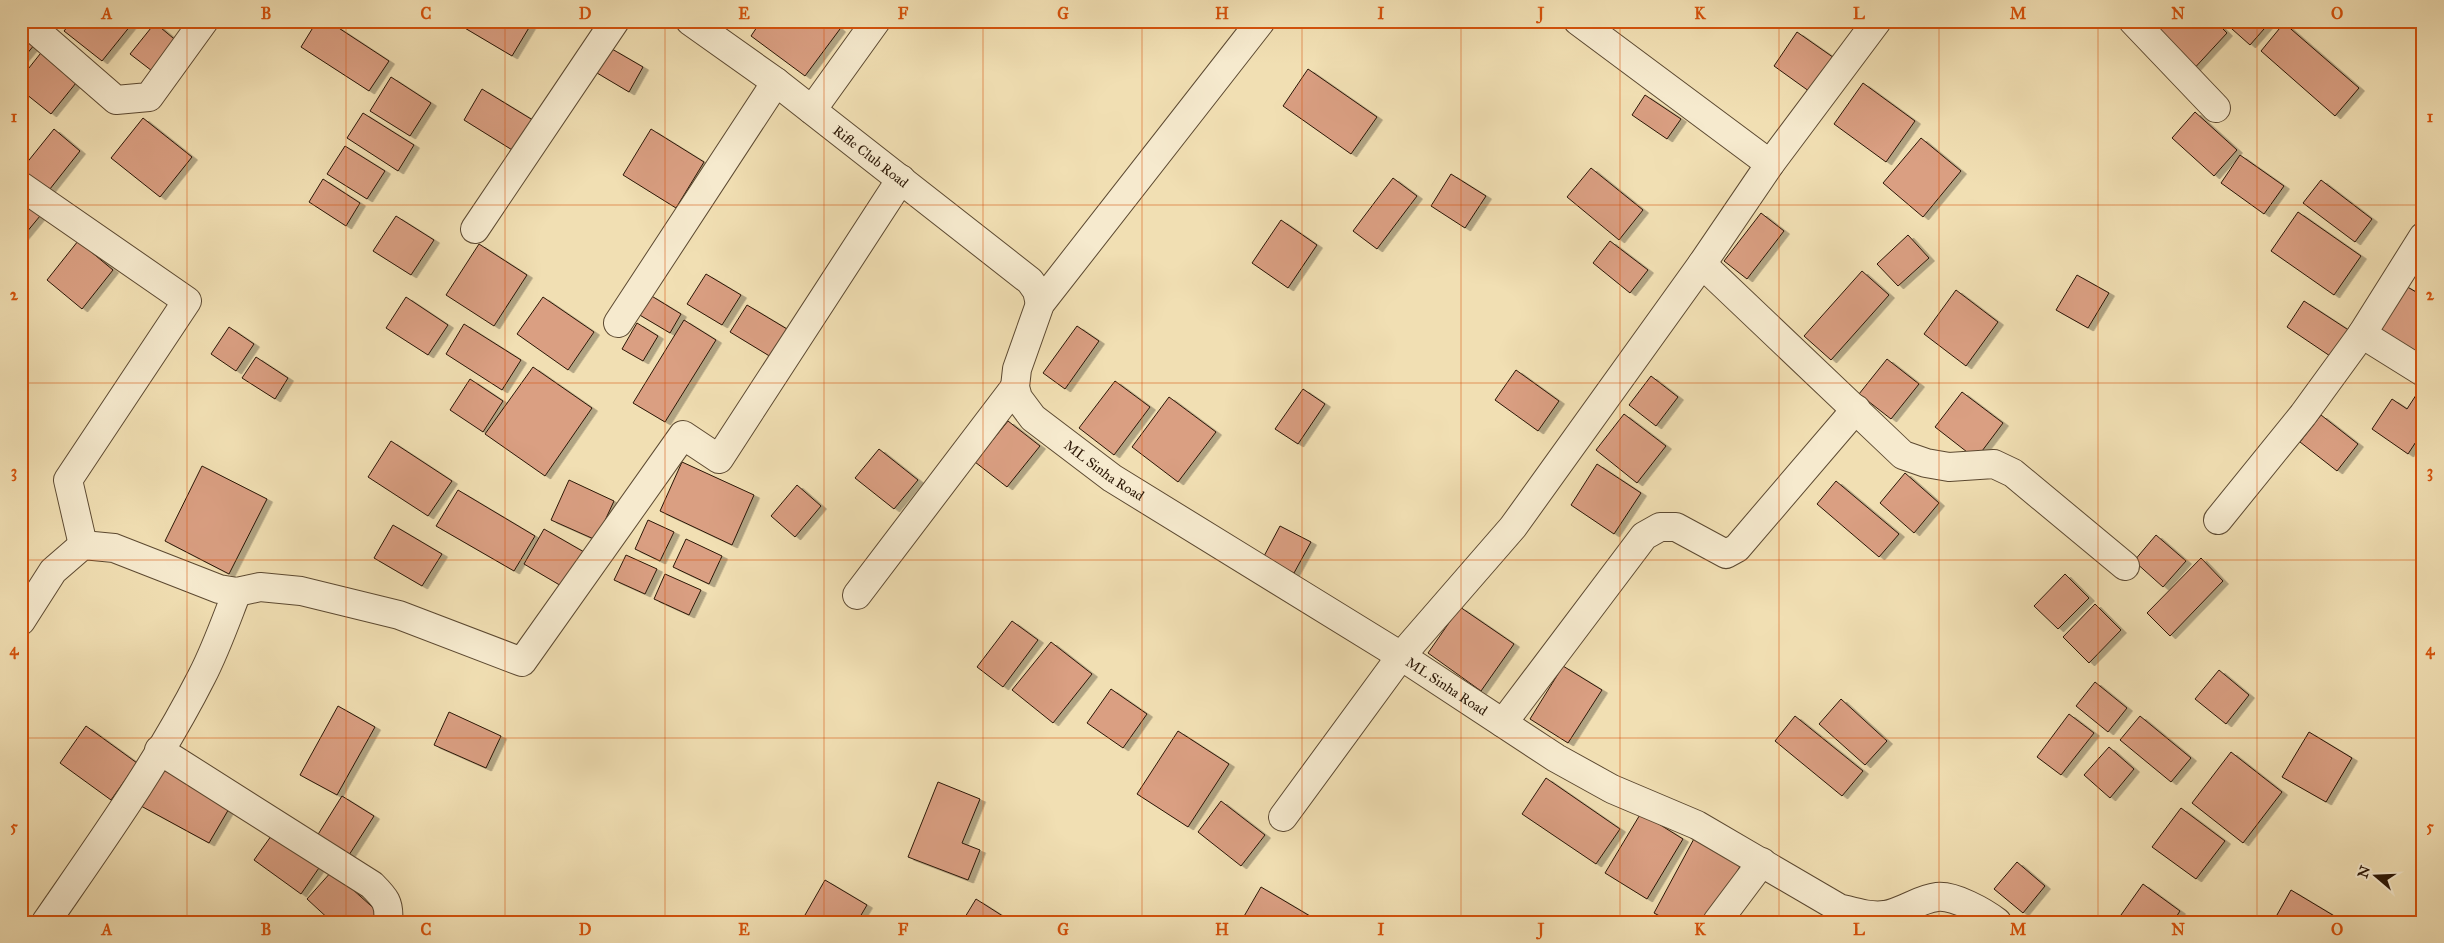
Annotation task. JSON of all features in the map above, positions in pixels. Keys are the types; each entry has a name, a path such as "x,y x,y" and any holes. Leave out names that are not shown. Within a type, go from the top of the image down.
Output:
{"street":[{"path":"25,21 116,100 149,97 204,21"},
{"path":"474,229 615,21"},
{"name":"Rifle Club Road","path":"690,21 776,82 1030,281 1037,291 1040,304"},
{"path":"812,110 876,21"},
{"path":"856,595 1014,387 1016,369 1040,304 1261,21"},
{"path":"1578,21 1770,164"},
{"path":"2133,21 2216,108"},
{"path":"1283,817 1401,656 1513,527 1872,23"},
{"path":"618,324 776,82"},
{"path":"21,621 53,571 83,544 114,548 219,589 237,592 260,587 301,591 399,615 522,662 683,435 719,459 901,179"},
{"path":"21,186 188,302 68,480 83,544"},
{"path":"2218,520 2303,415 2362,334 2423,237"},
{"path":"1702,264 1902,454 1926,463 1949,467 1994,464 2013,473 2125,566"},
{"path":"2362,334 2423,372"},
{"name":"ML Sinha Road","path":"1014,387 1018,398 1033,418 1112,478 1401,656 1556,758 1612,789 1697,825 1840,908 1865,915 1886,915 1938,897 1963,903 1986,914 1997,922"},
{"path":"1503,723 1644,536 1660,526 1676,527 1726,554 1737,548 1856,409"},
{"path":"46,922 128,803 159,750 202,675 237,592"},
{"path":"159,750 372,885 384,897 389,909 388,922"},
{"path":"1717,922 1762,862"},
{"path":"1726,922 1762,862"}],"building":[{"path":"72,21 126,21 131,25 102,61 64,31"},
{"path":"317,21 328,21 389,61 369,91 301,47"},
{"path":"460,21 522,21 530,26 512,56 458,24"},
{"path":"761,21 831,21 840,29 805,76 751,36"},
{"path":"2153,21 2215,21 2227,33 2190,73 2145,30"},
{"path":"2223,21 2271,21 2250,45"},
{"path":"155,23 179,43 156,74 130,54"},
{"path":"2284,23 2359,88 2335,116 2261,51"},
{"path":"1797,32 1837,60 1813,94 1774,66"},
{"path":"21,34 35,44 21,61"},
{"path":"44,49 80,78 51,114 21,90 21,78"},
{"path":"612,49 643,67 629,92 597,73"},
{"path":"1308,69 1377,117 1351,154 1283,106"},
{"path":"391,77 431,103 410,136 370,111"},
{"path":"1863,83 1915,121 1886,162 1834,124"},
{"path":"482,89 536,122 517,153 464,120"},
{"path":"1645,95 1681,119 1667,139 1632,115"},
{"path":"2195,112 2237,150 2214,176 2172,138"},
{"path":"363,113 414,145 398,171 347,138"},
{"path":"143,118 192,157 160,197 111,158"},
{"path":"54,129 80,151 46,194 21,174 21,170"},
{"path":"651,129 704,162 676,208 623,175"},
{"path":"1921,138 1961,171 1923,217 1883,183"},
{"path":"345,146 385,171 367,199 327,174"},
{"path":"2240,155 2284,186 2264,214 2221,183"},
{"path":"1591,168 1643,210 1619,240 1567,197"},
{"path":"1451,174 1486,196 1465,228 1431,206"},
{"path":"1393,178 1417,196 1377,249 1353,231"},
{"path":"323,179 360,203 346,226 309,202"},
{"path":"2321,180 2372,219 2355,242 2303,203"},
{"path":"21,201 40,216 21,239"},
{"path":"2298,212 2361,256 2334,295 2271,251"},
{"path":"1761,213 1784,231 1747,279 1724,261"},
{"path":"396,216 434,240 411,275 373,251"},
{"path":"1281,220 1317,245 1288,288 1252,263"},
{"path":"1908,235 1929,258 1898,286 1877,264"},
{"path":"78,241 113,270 82,309 47,280"},
{"path":"1610,241 1648,270 1630,293 1593,263"},
{"path":"479,244 527,275 494,326 446,295"},
{"path":"1862,271 1889,295 1831,360 1804,336"},
{"path":"706,274 741,295 722,325 687,304"},
{"path":"2077,275 2109,293 2088,328 2056,310"},
{"path":"2404,285 2423,296 2423,363 2375,334"},
{"path":"1956,290 1998,322 1966,366 1924,334"},
{"path":"650,295 681,314 670,333 638,314"},
{"path":"406,297 448,325 428,355 386,328"},
{"path":"543,297 594,332 568,370 517,334"},
{"path":"2304,301 2350,331 2333,358 2287,327"},
{"path":"747,305 792,332 776,360 730,332"},
{"path":"684,320 716,340 665,422 633,403"},
{"path":"637,323 658,336 643,361 622,349"},
{"path":"464,324 521,360 502,390 446,354"},
{"path":"1077,326 1099,341 1065,389 1043,373"},
{"path":"229,327 254,344 236,371 211,354"},
{"path":"256,357 288,378 275,399 242,378"},
{"path":"1887,359 1919,384 1891,419 1859,394"},
{"path":"533,367 592,408 545,476 485,434"},
{"path":"1516,370 1559,401 1538,431 1495,400"},
{"path":"1651,376 1678,397 1656,426 1629,405"},
{"path":"470,379 503,401 483,432 450,410"},
{"path":"1115,381 1150,407 1114,455 1079,428"},
{"path":"1303,389 1325,404 1298,444 1275,429"},
{"path":"2420,389 2423,391 2423,431 2408,454 2372,429 2392,399 2407,409"},
{"path":"1962,392 2003,423 1976,459 1935,427"},
{"path":"1169,397 1216,432 1178,482 1132,447"},
{"path":"1624,414 1666,446 1637,483 1596,450"},
{"path":"2321,415 2358,444 2337,471 2300,442"},
{"path":"1008,421 1040,446 1007,487 975,462"},
{"path":"391,441 452,481 428,516 368,477"},
{"path":"879,449 918,480 894,509 855,478"},
{"path":"682,462 754,495 732,545 660,511"},
{"path":"1597,464 1641,493 1614,534 1571,505"},
{"path":"202,466 267,499 229,574 165,541"},
{"path":"1905,473 1939,503 1914,533 1880,503"},
{"path":"569,480 614,501 596,540 551,520"},
{"path":"1836,481 1899,534 1879,557 1817,504"},
{"path":"797,485 821,506 795,537 771,516"},
{"path":"458,490 535,536 514,571 436,526"},
{"path":"648,520 674,532 660,561 635,549"},
{"path":"393,525 442,554 422,586 374,558"},
{"path":"1280,526 1311,542 1294,573 1263,558"},
{"path":"544,529 584,552 563,587 524,564"},
{"path":"2156,535 2186,561 2163,587 2134,561"},
{"path":"686,539 722,556 709,584 673,567"},
{"path":"626,555 657,569 645,594 614,580"},
{"path":"2201,558 2223,581 2170,636 2147,613"},
{"path":"665,574 701,590 689,615 654,599"},
{"path":"2065,574 2089,598 2058,629 2034,606"},
{"path":"2095,604 2121,630 2089,663 2063,637"},
{"path":"1460,607 1514,644 1481,691 1428,653"},
{"path":"1012,621 1038,640 1003,687 977,667"},
{"path":"1051,642 1092,674 1053,723 1012,690"},
{"path":"1563,666 1602,690 1568,743 1530,719"},
{"path":"2219,670 2249,695 2226,724 2195,699"},
{"path":"2095,682 2127,708 2108,732 2076,706"},
{"path":"1111,689 1147,714 1123,748 1087,723"},
{"path":"1841,699 1887,741 1865,765 1819,724"},
{"path":"338,706 375,727 337,795 300,775"},
{"path":"449,712 501,736 486,768 434,745"},
{"path":"2069,714 2094,733 2061,775 2037,757"},
{"path":"1795,716 1863,771 1842,796 1775,741"},
{"path":"2140,716 2191,758 2171,782 2120,740"},
{"path":"86,726 137,763 111,800 60,763"},
{"path":"1178,731 1229,764 1188,827 1137,794"},
{"path":"2309,732 2352,758 2326,802 2282,777"},
{"path":"2109,747 2134,769 2110,798 2084,775"},
{"path":"2231,752 2282,792 2243,843 2192,803"},
{"path":"162,769 230,807 209,843 141,806"},
{"path":"1546,778 1620,829 1596,864 1522,814"},
{"path":"938,782 980,799 962,843 980,850 968,880 908,857"},
{"path":"342,796 374,816 349,855 317,836"},
{"path":"1221,801 1265,835 1241,866 1198,832"},
{"path":"2181,808 2225,841 2196,879 2152,847"},
{"path":"1641,813 1683,839 1647,899 1605,873"},
{"path":"274,832 321,865 301,894 254,860"},
{"path":"1696,835 1743,861 1709,922 1671,922 1654,913"},
{"path":"2017,862 2045,886 2023,913 1994,889"},
{"path":"332,871 379,913 371,922 332,922 307,899"},
{"path":"825,880 867,905 857,922 801,922"},
{"path":"2143,884 2180,911 2173,922 2116,922"},
{"path":"1261,887 1315,919 1314,922 1250,922 1243,918"},
{"path":"2291,890 2341,920 2340,922 2273,922"},
{"path":"976,899 1009,920 1008,922 962,922"}]}
